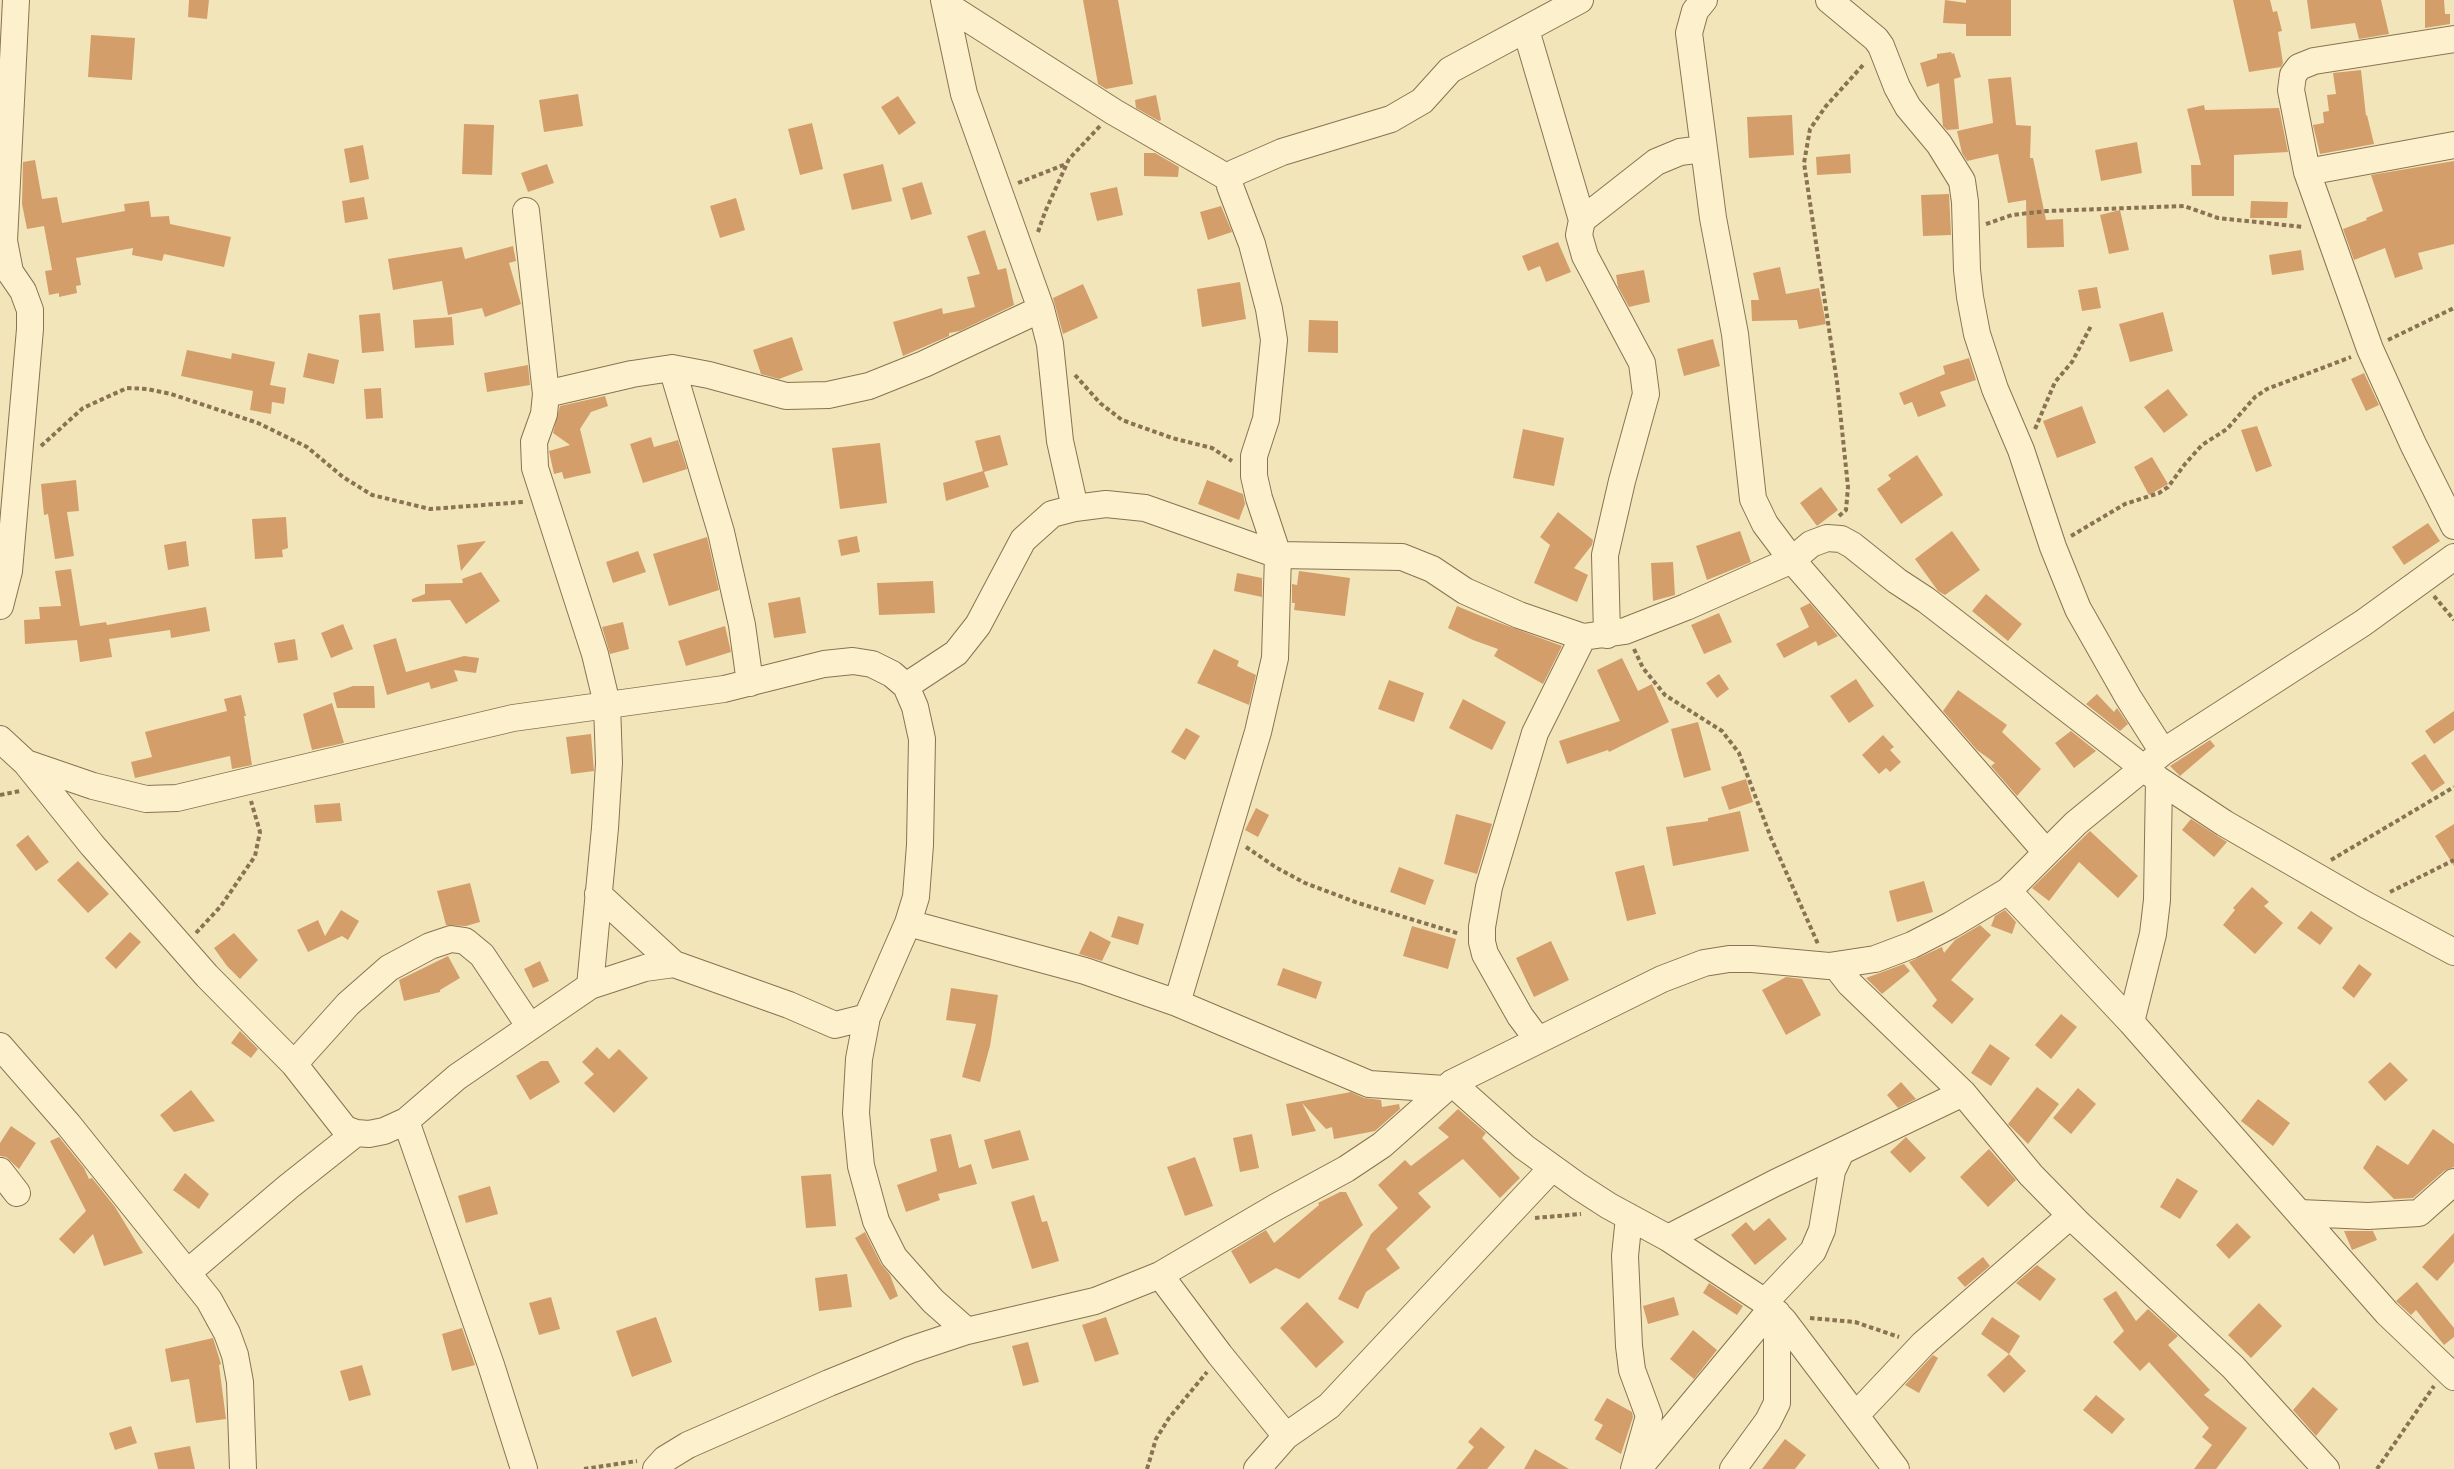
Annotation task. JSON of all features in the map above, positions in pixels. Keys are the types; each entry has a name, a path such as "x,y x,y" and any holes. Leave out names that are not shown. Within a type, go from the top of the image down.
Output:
{"street":[{"path":"0,606 9,571 30,310 23,291 3,259 16,0"},
{"path":"1177,1003 1200,919 1228,835 1258,732 1275,658 1278,555 1254,476 1254,456 1266,419 1274,340 1269,309 1252,244 1230,186 1230,179 1234,173 1282,152 1391,119 1422,101 1450,69 1580,0"},
{"path":"1704,0 1695,11 1689,33 1703,149 1735,334 1753,499 1765,524 1801,552 2046,852"},
{"path":"1829,0 1876,39 1908,107 1939,144 1962,181 1965,202 1967,270 1977,334 1995,389 2021,450 2053,547 2078,609 2163,752"},
{"path":"944,2 1114,112 1230,179"},
{"path":"944,2 964,94 1041,309 1050,344 1060,441 1074,508"},
{"path":"1526,30 1582,220 1579,235 1585,256 1642,363 1646,394 1605,555 1605,635"},
{"path":"2454,39 2314,61 2299,67 2293,75 2291,90 2307,172 2370,349 2413,444 2454,526"},
{"path":"2307,172 2454,146"},
{"path":"1582,220 1656,162 1680,152 1703,149"},
{"path":"526,211 546,394 544,414 534,442 535,468 595,654 607,704 609,763 590,986"},
{"path":"546,394 632,374 672,368 709,375 786,396 828,395 868,387 924,364 1041,309"},
{"path":"672,368 721,532 742,625 750,683"},
{"path":"906,686 956,653 978,625 1023,540 1052,514 1074,508 1106,504 1145,508 1278,555 1402,556 1432,569 1466,591 1519,615 1605,635"},
{"path":"1538,1040 1520,1016 1485,954 1482,927 1489,887 1535,733 1566,668 1605,635 1686,608 1827,538 1841,539 1852,545 1998,654 2151,774 2224,823 2366,905 2454,952"},
{"path":"660,1464 688,1445 910,1350 967,1331 1095,1301 1160,1275 1346,1169 1382,1145 1448,1086 1662,979 1704,963 1729,959 1832,966 1875,958 1911,945 1951,925 2008,891 2046,852 2151,774 2163,752 2363,624 2454,557"},
{"path":"26,763 114,792 146,799 177,798 244,784 513,718 701,693 824,664 853,662 873,664 892,674 906,686 915,707 922,739 920,845 916,897 908,923 867,1017 859,1059 856,1113 861,1166 876,1221 894,1257 933,1301 967,1331"},
{"path":"0,739 26,763 92,845 207,976 294,1064 345,1129 356,1133 369,1134 384,1131 406,1121 457,1077 590,986 645,969 674,964"},
{"path":"2131,1022 2153,934 2157,900 2151,774"},
{"path":"2008,891 2131,1022 2387,1313 2450,1374"},
{"path":"598,894 674,964 789,1005 835,1025 859,1059"},
{"path":"908,923 1085,971 1177,1003 1369,1084 1448,1086 1552,1168 1618,1211 1668,1238 1774,1311 1896,1469"},
{"path":"294,1064 348,1004 389,968 430,946 451,939 465,941 482,955 530,1027"},
{"path":"1832,966 1962,1093 2031,1175 2070,1215 2234,1367 2326,1469"},
{"path":"835,1025 867,1017"},
{"path":"0,1046 68,1125 187,1273 208,1300 227,1333 235,1355 240,1382 243,1469"},
{"path":"1668,1238 1775,1183 1962,1093"},
{"path":"406,1121 491,1365 524,1469"},
{"path":"187,1273 356,1133"},
{"path":"1636,1469 1774,1311 1813,1251 1822,1230 1832,1171 1841,1152"},
{"path":"1257,1469 1286,1437 1329,1406 1552,1168"},
{"path":"0,1171 17,1193"},
{"path":"2300,1214 2406,1216 2419,1213 2454,1182"},
{"path":"1618,1211 1625,1256 1632,1370 1649,1416 1636,1469"},
{"path":"1856,1415 1923,1344 2070,1215"},
{"path":"1160,1275 1286,1437"},
{"path":"1733,1469 1768,1421 1777,1403 1774,1311"}],"path":[{"path":"1801,552 1846,510 1848,487 1837,382 1804,163 1810,129 1826,106 1881,46"},
{"path":"1037,235 1067,164 1081,144 1114,112"},
{"path":"998,192 1067,164"},
{"path":"1966,231 2012,215 2047,210 2184,206 2218,218 2326,229"},
{"path":"2053,547 2125,504 2159,494 2168,487 2202,445 2227,429 2255,397 2267,389 2331,366 2454,308"},
{"path":"2021,450 2040,422 2055,382 2072,362 2091,326"},
{"path":"1072,371 1100,403 1122,420 1172,438 1212,448 1254,476"},
{"path":"17,469 83,408 127,388 147,389 171,394 258,423 307,447 343,477 372,495 389,500 430,508 545,500"},
{"path":"2422,581 2454,620"},
{"path":"1605,635 1643,669 1665,695 1722,731 1739,753 1771,838 1809,927 1832,966"},
{"path":"182,948 221,906 255,856 260,832 244,784"},
{"path":"2311,872 2454,787"},
{"path":"1228,835 1277,868 1305,883 1358,903 1482,942"},
{"path":"2366,905 2454,860"},
{"path":"1499,1225 1538,1217 1618,1211"},
{"path":"1774,1311 1809,1318 1855,1322 1923,1344"},
{"path":"1147,1469 1156,1439 1169,1418 1220,1355"},
{"path":"2377,1469 2450,1374"},
{"path":"584,1469 660,1464"}],"building":[{"path":"189,0 209,0 207,19 188,17"},
{"path":"1083,0 1118,0 1133,84 1106,89 1098,84"},
{"path":"1945,0 1966,3 1966,0 2011,0 2011,36 1966,36 1966,24 1943,23"},
{"path":"2233,0 2270,0 2273,12 2277,11 2282,31 2278,32 2283,63 2281,67 2249,72"},
{"path":"2307,0 2381,0 2389,34 2359,39 2355,23 2311,29"},
{"path":"2425,0 2444,0 2445,14 2450,14 2450,24 2425,28"},
{"path":"91,35 135,38 132,80 88,77"},
{"path":"1954,53 1961,77 1954,79 1959,129 1947,130 1943,126 1939,83 1927,87 1920,63 1937,58 1937,54"},
{"path":"2361,70 2366,116 2374,144 2320,154 2313,125 2324,123 2323,112 2329,111 2327,95 2336,94 2333,73"},
{"path":"2011,77 2016,125 2031,126 2030,158 2033,158 2046,220 2063,219 2064,247 2027,248 2026,200 2008,203 1998,154 1967,161 1962,153 1957,131 1993,123 1988,79"},
{"path":"578,94 583,126 544,132 539,100"},
{"path":"1156,95 1161,120 1159,121 1136,108 1135,100"},
{"path":"898,96 916,123 899,135 881,107"},
{"path":"2204,105 2205,110 2279,108 2288,152 2234,155 2234,196 2192,196 2191,165 2201,165 2187,109"},
{"path":"1792,115 1794,155 1749,158 1747,117"},
{"path":"812,123 823,169 800,175 788,129"},
{"path":"464,124 494,125 492,175 462,174"},
{"path":"2137,142 2142,173 2101,181 2095,150"},
{"path":"363,145 369,179 350,183 344,149"},
{"path":"1144,153 1155,153 1179,167 1178,177 1144,176"},
{"path":"1850,154 1851,173 1817,175 1816,157"},
{"path":"35,160 42,199 57,197 62,223 125,211 124,204 149,201 151,217 169,216 170,224 231,237 224,267 164,254 162,261 132,255 133,248 76,258 81,285 76,286 77,293 59,297 59,293 49,295 45,271 52,270 44,226 27,229 22,204 23,162"},
{"path":"2454,161 2454,244 2418,253 2423,269 2395,278 2385,248 2354,260 2343,229 2383,211 2371,175"},
{"path":"547,164 554,183 528,192 521,173"},
{"path":"883,164 892,201 852,210 843,174"},
{"path":"922,182 932,214 911,220 902,188"},
{"path":"1117,187 1123,215 1097,221 1090,193"},
{"path":"1949,194 1951,235 1923,236 1921,195"},
{"path":"364,197 368,219 345,223 342,201"},
{"path":"736,198 745,230 720,238 710,206"},
{"path":"2251,201 2288,202 2287,218 2250,218"},
{"path":"1221,206 1232,232 1208,240 1200,212"},
{"path":"2120,210 2129,250 2109,254 2100,215"},
{"path":"985,230 998,270 1006,268 1014,305 903,356 893,322 942,308 943,314 975,307 967,277 980,274 967,236"},
{"path":"1558,242 1571,272 1546,282 1540,266 1528,271 1522,256"},
{"path":"513,246 516,261 509,263 521,304 485,317 482,308 448,315 442,281 393,290 388,259 462,247 465,259"},
{"path":"2301,250 2304,270 2272,275 2269,255"},
{"path":"1780,267 1786,294 1819,288 1826,324 1799,329 1797,320 1752,321 1751,300 1759,300 1753,273"},
{"path":"1644,270 1650,302 1629,307 1618,287 1616,275"},
{"path":"1240,282 1246,319 1202,327 1197,289"},
{"path":"1083,284 1098,318 1063,334 1053,298"},
{"path":"2097,287 2101,308 2082,311 2078,290"},
{"path":"2163,312 2173,351 2130,362 2119,324"},
{"path":"380,313 384,351 362,353 359,315"},
{"path":"452,317 454,345 415,348 413,320"},
{"path":"1309,320 1338,321 1338,353 1308,352"},
{"path":"792,337 803,370 779,379 761,374 753,350"},
{"path":"1713,339 1720,366 1684,376 1677,349"},
{"path":"187,350 231,359 232,353 275,362 270,385 286,388 284,404 272,402 271,414 250,410 253,391 181,376"},
{"path":"308,353 339,360 334,384 303,377"},
{"path":"1969,358 1976,380 1940,392 1946,406 1918,417 1912,402 1904,405 1899,393 1945,374 1943,366"},
{"path":"528,365 530,385 487,392 484,373"},
{"path":"2364,373 2379,405 2366,411 2351,379"},
{"path":"381,388 383,418 366,419 364,389"},
{"path":"2168,389 2188,415 2164,433 2144,407"},
{"path":"605,396 608,406 591,412 580,429 591,473 564,479 562,472 554,474 549,451 570,445 553,433 560,406"},
{"path":"2082,406 2096,443 2057,458 2043,421"},
{"path":"2257,426 2272,466 2256,472 2241,430"},
{"path":"1523,429 1564,438 1554,486 1513,478"},
{"path":"1000,435 1008,465 984,472 989,487 946,501 943,483 983,471 975,441"},
{"path":"651,437 654,447 678,440 687,469 643,483 630,444"},
{"path":"880,443 887,503 840,509 832,448"},
{"path":"1917,455 1943,495 1901,524 1877,489 1891,479 1888,475"},
{"path":"2152,457 2168,484 2149,495 2134,467"},
{"path":"76,480 79,511 67,512 74,556 55,559 48,514 44,515 41,484"},
{"path":"1207,480 1243,494 1245,504 1239,520 1198,504"},
{"path":"1821,487 1838,510 1817,526 1800,503"},
{"path":"1558,512 1593,540 1592,545 1574,568 1588,575 1577,602 1534,583 1550,545 1540,537"},
{"path":"286,517 288,548 282,550 283,557 255,559 252,519"},
{"path":"2428,523 2440,541 2404,565 2392,547"},
{"path":"1740,531 1751,562 1707,580 1696,546"},
{"path":"1952,531 1980,570 1945,595 1938,591 1915,559"},
{"path":"857,536 860,552 841,556 838,540"},
{"path":"707,537 719,590 669,606 653,554"},
{"path":"186,541 189,566 168,570 164,545"},
{"path":"486,541 461,571 457,545"},
{"path":"638,551 646,572 613,583 606,562"},
{"path":"1673,562 1675,595 1653,601 1651,563"},
{"path":"71,569 80,626 106,622 107,625 206,607 210,631 171,638 170,630 109,639 112,657 80,662 77,640 25,644 24,620 40,619 39,607 61,606 55,571"},
{"path":"1299,571 1350,578 1345,616 1294,610 1292,584 1297,585"},
{"path":"481,572 500,601 466,624 450,600 412,602 412,599 425,594 425,584 463,583 462,579"},
{"path":"1237,573 1262,578 1262,597 1234,591"},
{"path":"933,581 935,613 879,615 877,583"},
{"path":"1986,594 2022,624 2008,641 1972,611"},
{"path":"800,597 806,633 774,638 768,603"},
{"path":"1810,603 1838,636 1818,646 1816,641 1784,658 1776,644 1809,627 1800,608"},
{"path":"1457,606 1562,646 1543,684 1494,656 1498,649 1448,628"},
{"path":"1719,613 1732,642 1704,654 1691,625"},
{"path":"623,622 629,649 610,654 602,627"},
{"path":"343,624 353,649 331,658 321,633"},
{"path":"725,626 731,652 686,666 678,641"},
{"path":"396,638 406,672 464,656 479,658 476,673 454,670 458,681 431,689 429,682 387,695 373,645"},
{"path":"295,639 298,660 278,663 274,643"},
{"path":"1214,649 1239,661 1237,666 1256,675 1249,705 1197,683"},
{"path":"1622,658 1638,691 1652,684 1669,722 1609,752 1608,750 1567,764 1559,741 1620,721 1597,670"},
{"path":"1719,674 1729,689 1717,698 1706,683"},
{"path":"1856,679 1874,706 1849,723 1830,696"},
{"path":"1389,680 1424,693 1414,722 1378,709"},
{"path":"353,686 374,686 375,708 337,708 333,693"},
{"path":"1958,690 2007,725 2002,732 2041,769 2017,796 1991,766 1995,763 1977,750 1943,711"},
{"path":"2097,694 2114,712 2117,708 2128,724 2120,731 2086,704"},
{"path":"241,695 252,765 232,769 230,756 135,778 131,762 152,757 145,732 227,711 224,699"},
{"path":"1463,699 1506,722 1492,750 1449,728"},
{"path":"332,703 344,743 312,750 303,714"},
{"path":"2454,711 2454,730 2434,744 2425,731"},
{"path":"1698,722 1711,770 1684,778 1671,729"},
{"path":"1186,728 1200,736 1185,760 1171,752"},
{"path":"2071,731 2096,751 2074,768 2055,743"},
{"path":"591,734 594,771 571,774 566,737"},
{"path":"1883,735 1894,747 1890,750 1901,762 1890,772 1886,768 1879,774 1862,755"},
{"path":"2210,740 2215,746 2180,776 2170,766"},
{"path":"2425,754 2445,783 2432,792 2411,763"},
{"path":"1746,779 1753,802 1729,810 1721,787"},
{"path":"340,803 342,821 316,823 314,805"},
{"path":"1256,808 1269,815 1258,837 1245,830"},
{"path":"1740,811 1749,851 1673,866 1666,827 1708,821 1708,818"},
{"path":"1456,814 1492,824 1477,874 1444,864"},
{"path":"2191,819 2227,842 2214,857 2182,830"},
{"path":"2454,824 2454,866 2435,836"},
{"path":"2090,831 2138,876 2118,898 2079,862 2049,901 2032,888"},
{"path":"28,835 49,862 36,871 16,845"},
{"path":"78,861 109,894 88,913 57,880"},
{"path":"1644,865 1656,914 1627,921 1615,872"},
{"path":"1399,867 1434,880 1425,905 1390,892"},
{"path":"1924,881 1933,912 1897,922 1889,891"},
{"path":"470,883 480,922 466,926 446,925 437,891"},
{"path":"2252,887 2269,902 2264,906 2283,923 2255,954 2223,925 2235,910 2233,908"},
{"path":"341,910 359,921 348,940 342,936 308,952 297,930 318,920 325,936"},
{"path":"2005,910 2016,922 2012,934 1991,926 1995,916"},
{"path":"2311,911 2333,928 2320,945 2297,928"},
{"path":"1118,916 1144,924 1138,945 1111,937"},
{"path":"1980,925 1991,935 1951,980 1974,999 1952,1024 1932,1006 1937,1000 1909,962 1942,947 1944,953 1955,940"},
{"path":"1412,926 1456,939 1448,969 1403,956"},
{"path":"1090,931 1111,942 1102,961 1079,954"},
{"path":"130,932 141,942 116,969 105,958"},
{"path":"234,933 258,960 240,979 214,948"},
{"path":"1551,941 1569,980 1534,997 1516,958"},
{"path":"448,956 460,978 440,992 404,1001 399,980"},
{"path":"540,961 549,981 533,988 524,969"},
{"path":"1904,964 1910,971 1882,994 1866,978"},
{"path":"2359,964 2372,974 2354,998 2342,988"},
{"path":"1283,968 1322,982 1316,999 1277,985"},
{"path":"1786,977 1802,979 1821,1015 1786,1035 1762,990"},
{"path":"951,988 998,995 990,1046 980,1082 962,1077 976,1024 946,1020"},
{"path":"2061,1014 2077,1027 2051,1059 2035,1045"},
{"path":"240,1031 258,1049 251,1058 231,1043"},
{"path":"1990,1044 2010,1058 1991,1086 1971,1073"},
{"path":"597,1047 609,1059 619,1049 648,1078 614,1113 584,1083 594,1074 582,1062"},
{"path":"541,1061 548,1061 560,1082 530,1100 516,1076"},
{"path":"2390,1062 2408,1080 2385,1101 2368,1082"},
{"path":"1901,1082 1916,1099 1898,1108 1887,1095"},
{"path":"2037,1087 2059,1104 2028,1144 2008,1124"},
{"path":"2078,1088 2096,1104 2071,1134 2053,1118"},
{"path":"191,1090 215,1121 174,1132 160,1115"},
{"path":"1351,1092 1364,1098 1381,1100 1382,1107 1399,1104 1400,1109 1375,1131 1334,1139 1332,1127 1326,1129 1302,1103 1316,1131 1292,1136 1286,1104"},
{"path":"2258,1099 2290,1123 2273,1146 2241,1121"},
{"path":"1458,1109 1486,1133 1482,1138 1520,1178 1500,1198 1463,1159 1418,1193 1431,1207 1386,1249 1400,1268 1366,1292 1358,1309 1338,1299 1371,1234 1398,1208 1378,1185 1405,1160 1411,1166 1449,1137 1438,1128"},
{"path":"11,1126 36,1143 19,1169 6,1157 0,1156 0,1143"},
{"path":"2433,1129 2454,1144 2454,1167 2444,1171 2413,1198 2394,1199 2363,1168 2377,1145 2408,1165"},
{"path":"1020,1130 1029,1160 992,1169 984,1140"},
{"path":"951,1134 959,1168 971,1164 977,1184 938,1194 940,1200 906,1212 897,1185 937,1171 930,1139"},
{"path":"1252,1134 1259,1168 1240,1172 1233,1138"},
{"path":"59,1137 84,1168 89,1179 92,1178 115,1207 143,1253 104,1266 93,1234 74,1254 59,1239 86,1211 50,1141"},
{"path":"1906,1137 1926,1158 1910,1173 1890,1152"},
{"path":"1989,1149 2016,1180 1988,1207 1960,1177"},
{"path":"1195,1157 1213,1206 1185,1216 1167,1167"},
{"path":"185,1173 209,1194 199,1209 173,1190"},
{"path":"831,1174 836,1226 806,1228 801,1176"},
{"path":"2177,1178 2198,1191 2180,1219 2160,1207"},
{"path":"490,1186 498,1214 466,1223 458,1196"},
{"path":"1340,1192 1346,1192 1363,1225 1299,1279 1276,1268 1250,1284 1231,1251 1266,1230 1274,1243 1319,1205 1318,1203"},
{"path":"1034,1195 1042,1222 1047,1221 1059,1261 1032,1269 1011,1202"},
{"path":"1769,1218 1787,1239 1755,1265 1731,1235 1746,1222 1754,1231"},
{"path":"2237,1223 2251,1237 2229,1259 2216,1245"},
{"path":"2344,1231 2373,1231 2377,1240 2352,1250"},
{"path":"865,1232 881,1264 890,1275 898,1296 890,1300 855,1238"},
{"path":"2454,1233 2454,1262 2437,1281 2422,1267"},
{"path":"1983,1257 1990,1266 1965,1287 1957,1278"},
{"path":"2037,1265 2056,1279 2040,1301 2016,1283"},
{"path":"847,1274 852,1307 819,1311 815,1278"},
{"path":"2417,1282 2454,1328 2454,1337 2444,1345 2416,1310 2411,1315 2396,1301"},
{"path":"1709,1283 1743,1306 1737,1315 1703,1293"},
{"path":"2116,1291 2136,1321 2148,1309 2178,1336 2168,1345 2210,1390 2204,1395 2247,1428 2216,1469 2194,1469 2212,1445 2202,1437 2209,1428 2149,1362 2140,1371 2113,1342 2124,1331 2103,1299"},
{"path":"551,1297 560,1329 539,1335 529,1303"},
{"path":"1674,1297 1679,1315 1648,1324 1643,1306"},
{"path":"1307,1302 1344,1342 1316,1368 1280,1328"},
{"path":"2259,1303 2282,1326 2251,1358 2228,1335"},
{"path":"656,1317 672,1362 632,1377 616,1331"},
{"path":"1106,1317 1119,1354 1095,1362 1082,1325"},
{"path":"1992,1317 2020,1336 2009,1354 1981,1334"},
{"path":"462,1328 475,1365 452,1371 442,1334"},
{"path":"1693,1330 1717,1350 1694,1379 1670,1359"},
{"path":"213,1338 221,1364 219,1365 226,1419 196,1423 189,1379 171,1382 165,1349"},
{"path":"1028,1342 1039,1382 1023,1386 1012,1346"},
{"path":"2009,1354 2026,1371 2004,1393 1987,1375"},
{"path":"1933,1355 1938,1358 1919,1393 1905,1385"},
{"path":"362,1365 371,1395 349,1401 340,1371"},
{"path":"2313,1387 2338,1409 2316,1436 2293,1410"},
{"path":"2096,1395 2125,1419 2112,1434 2083,1410"},
{"path":"1607,1398 1632,1412 1633,1417 1621,1454 1595,1439 1603,1425 1594,1420"},
{"path":"131,1426 137,1443 115,1450 109,1433"},
{"path":"1481,1427 1505,1447 1487,1469 1456,1469 1474,1447 1468,1442"},
{"path":"1785,1439 1806,1455 1795,1469 1762,1469"},
{"path":"190,1446 195,1469 158,1469 154,1453"},
{"path":"1535,1449 1569,1469 1524,1469"}]}
